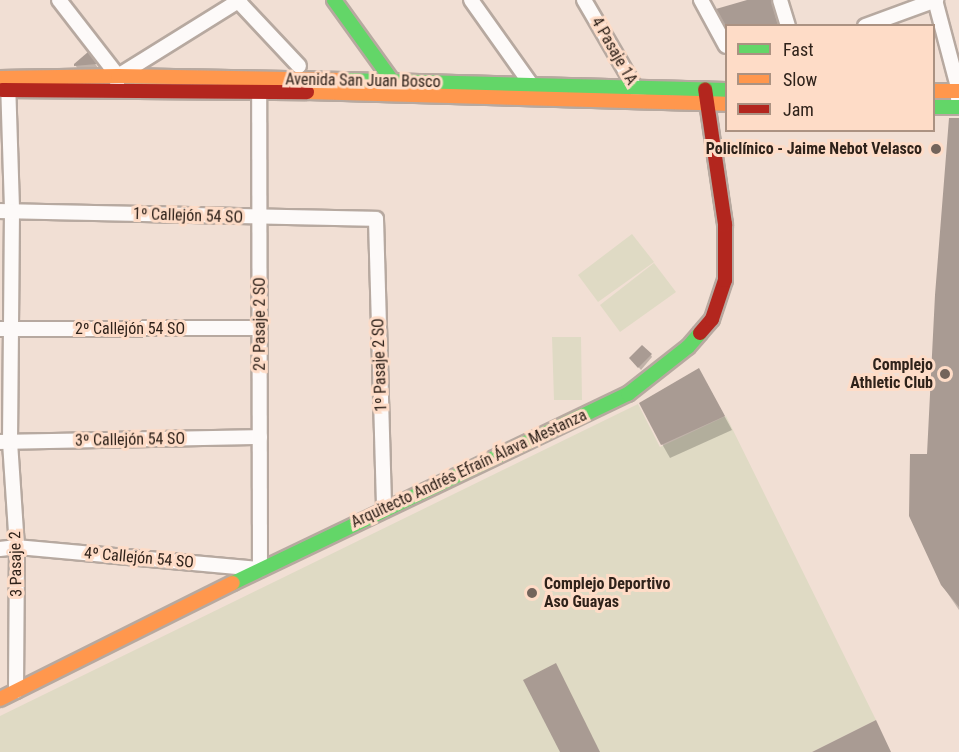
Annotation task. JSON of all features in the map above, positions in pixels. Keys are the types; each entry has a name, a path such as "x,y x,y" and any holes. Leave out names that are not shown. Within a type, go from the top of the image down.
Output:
{"street":[{"path":"59,0 118,76"},
{"path":"115,91 118,76 239,0 299,66"},
{"path":"334,0 401,94"},
{"path":"471,0 542,99"},
{"name":"4 Pasaje 1A","path":"584,0 635,86 642,102"},
{"path":"700,0 725,44"},
{"path":"780,0 787,24"},
{"path":"870,24 936,0 958,91 959,107 935,107"},
{"name":"Avenida San Juan Bosco","path":"4,84 118,76 401,94 725,104"},
{"name":"Avenida San Juan Bosco","path":"4,84 115,91 392,79 532,86 635,86 725,90"},
{"name":"3 Pasaje 2","path":"4,84 5,442 17,547 16,691"},
{"name":"2º Pasaje 2 SO","path":"259,85 260,569"},
{"name":"Arquitecto Andrés Efraín Álava Mestanza","path":"0,699 260,569 628,394 688,347 712,319 725,279 725,224 705,89"},
{"path":"935,91 958,91"},
{"name":"1º Callejón 54 SO","path":"6,211 376,219"},
{"name":"1º Pasaje 2 SO","path":"376,219 384,510"},
{"name":"2º Callejón 54 SO","path":"6,329 260,328"},
{"name":"3º Callejón 54 SO","path":"5,442 260,437"},
{"name":"4º Callejón 54 SO","path":"0,549 17,547 260,569"}],"shaded area":[{"path":"632,234 654,262 598,302 578,275"},
{"path":"654,263 676,292 620,332 600,305"},
{"path":"552,337 581,337 582,400 554,400"},
{"name":"Complejo Deportivo Aso Guayas","path":"638,404 660,447 726,416 876,720 812,752 0,752 0,716"}],"building":[{"path":"747,0 771,0 777,24 725,24 725,26 716,9"},
{"path":"88,52 97,64 74,66 74,64"},
{"name":"Complejo Athletic Club","path":"949,118 959,118 959,607 941,585 909,516 910,454 927,454 935,295"},
{"path":"642,345 652,354 638,368 629,358"},
{"path":"699,368 725,416 661,445 639,403"},
{"path":"556,663 600,752 560,752 523,680"},
{"path":"876,720 891,752 812,752"}],"traffic: fast":[{"path":"334,0 396,86"},
{"path":"344,80 725,90"},
{"path":"935,107 959,107"},
{"path":"233,583 628,394 688,347 700,333"}],"traffic: slow":[{"path":"0,78 118,76 344,80"},
{"path":"935,91 959,91"},
{"path":"307,92 725,104"},
{"path":"0,699 233,583"}],"traffic: jam":[{"path":"700,333 712,319 725,280 725,224 705,89"},
{"path":"2,90 307,92"}],"place":[{"name":"Policlínico - Jaime Nebot Velasco","path":"936,149"},
{"name":"Complejo Athletic Club","path":"945,374"},
{"name":"Complejo Deportivo Aso Guayas","path":"532,593"}]}
